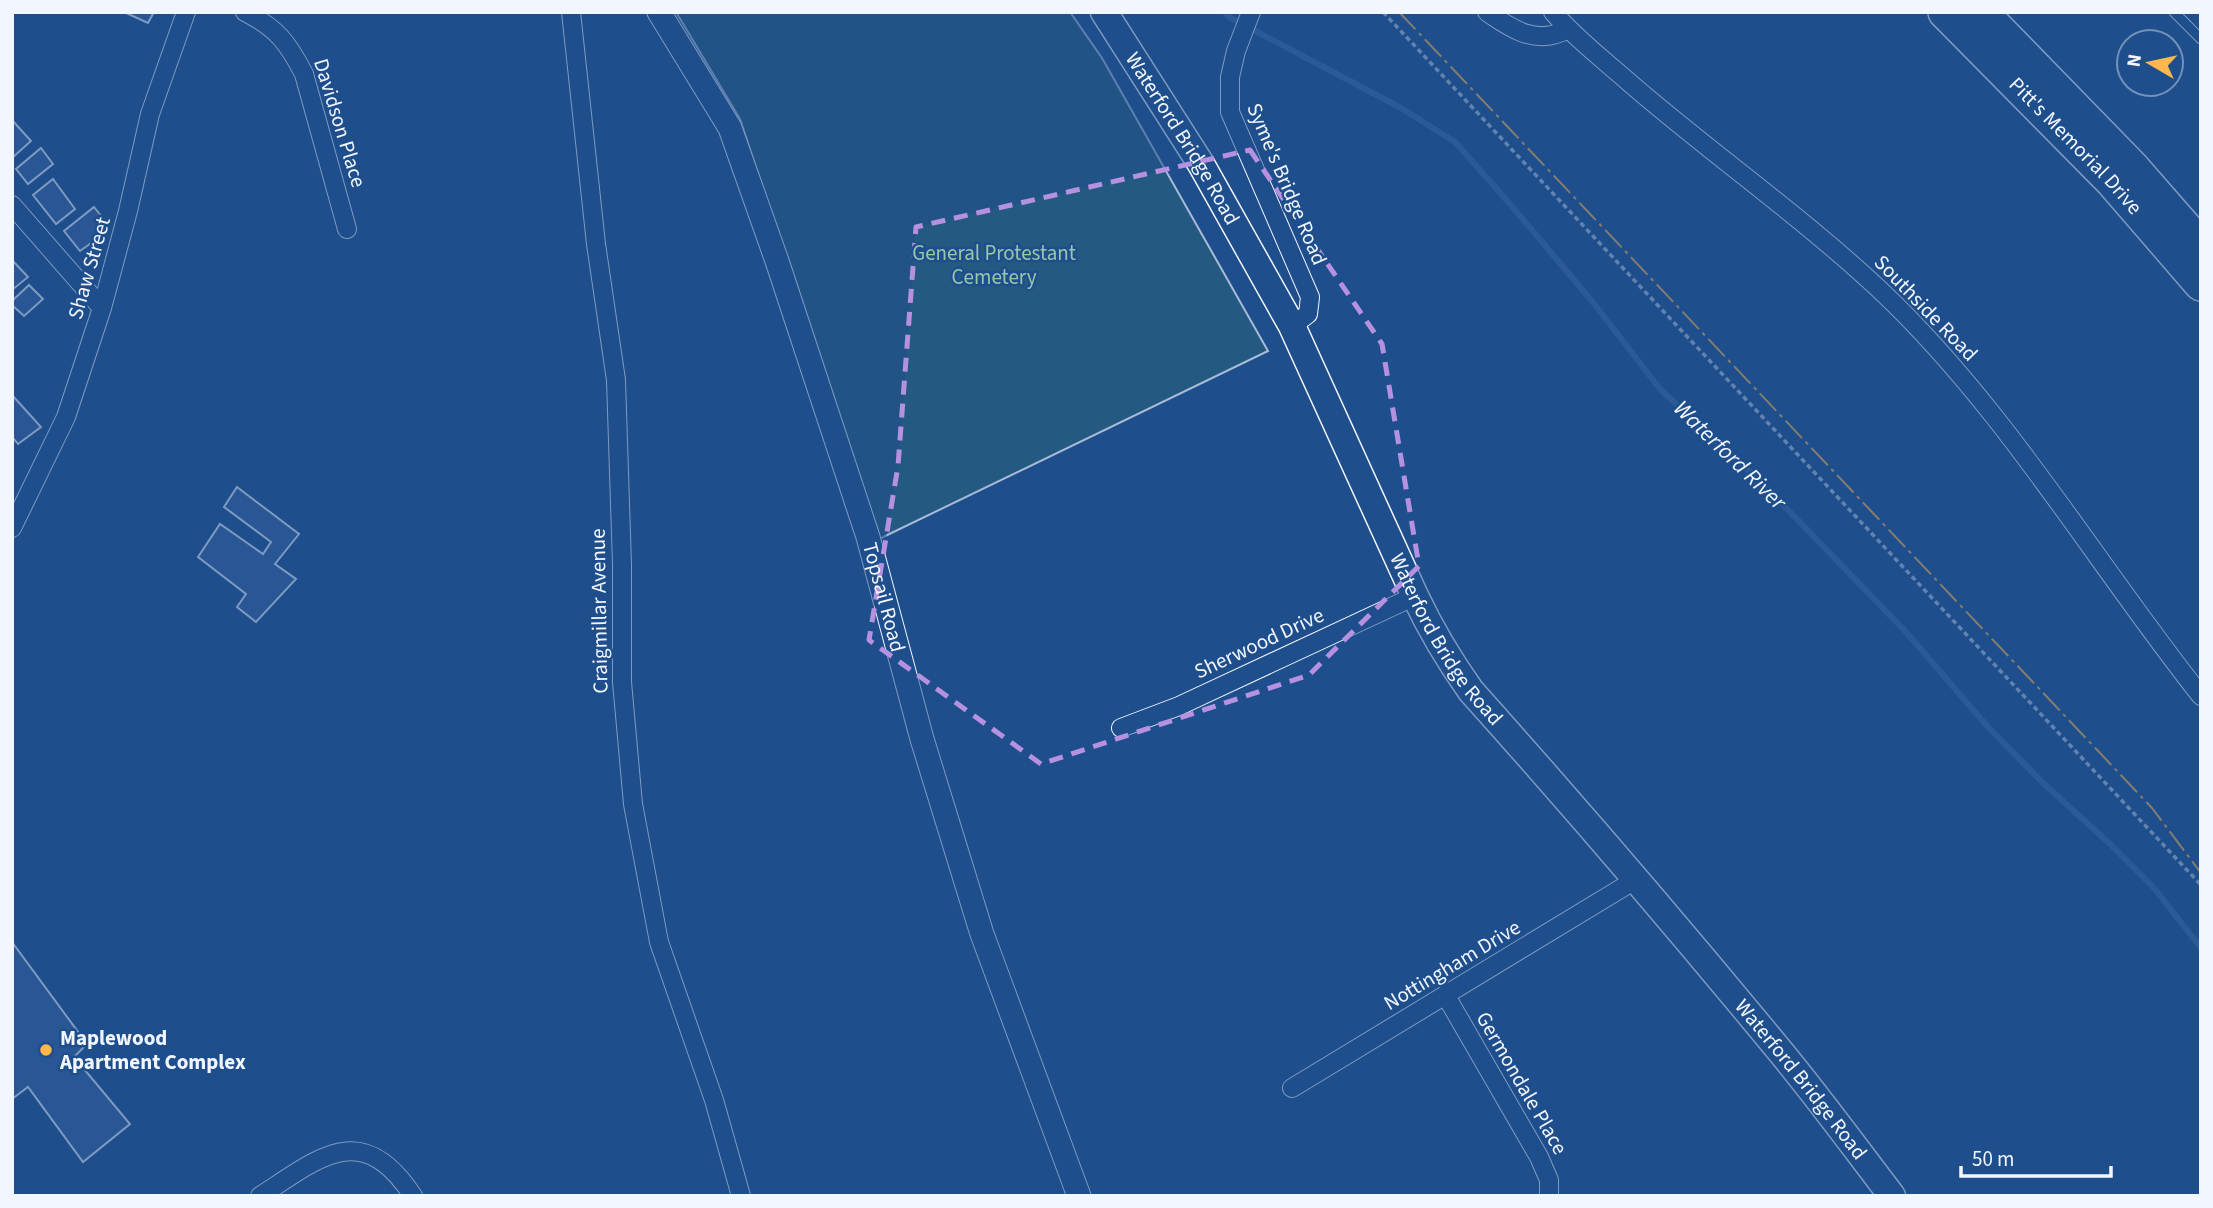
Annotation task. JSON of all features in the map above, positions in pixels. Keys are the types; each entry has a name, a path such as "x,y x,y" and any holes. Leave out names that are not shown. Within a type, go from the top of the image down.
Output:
{"highway":[{"name":"Pitt's Memorial Drive","path":"1945,12 2112,181 2201,284"},
{"name":"Pitt's Memorial Drive","path":"1981,12 2133,168 2201,246"}],"main road":[{"name":"Waterford Bridge Road","path":"1104,12 1201,164 1292,326 1434,638 1471,691 1597,832 1777,1046 1892,1196"}],"street":[{"name":"Shaw Street","path":"12,528 66,417 103,308 150,114 186,12"},
{"name":"Davidson Place","path":"245,12 264,21 279,33 304,74 347,229"},
{"name":"Craigmillar Avenue","path":"571,12 596,244 616,380 622,565 622,682 633,804 659,942 714,1100 741,1196"},
{"name":"Topsail Road","path":"659,12 730,128 868,537 922,739 982,934 1079,1196"},
{"name":"Syme's Bridge Road","path":"1251,12 1236,51 1230,77 1230,112 1310,297 1308,314 1292,326"},
{"path":"1487,12 1520,32 1534,36 1555,37 1568,30"},
{"name":"Southside Road","path":"1553,12 1568,30 1660,108 1832,247 1932,342 2021,451 2201,696"},
{"path":"12,205 103,308"},
{"name":"Sherwood Drive","path":"1121,728 1179,706 1415,597"},
{"name":"Nottingham Drive","path":"1292,1088 1635,880"},
{"name":"Germondale Place","path":"1446,996 1539,1157 1549,1180 1549,1196"},
{"path":"260,1196 317,1159 347,1151 358,1151 385,1164 396,1173 413,1196"}],"lane":[{"path":"2174,12 2201,39"}],"path":[{"path":"1383,12 2201,885"}],"highlighted area":[{"path":"1250,150 1382,344 1419,566 1309,675 1041,764 869,640 898,466 916,227"}],"green space":[{"name":"General Protestant Cemetery","path":"676,12 1070,12 1102,58 1268,351 879,539 740,119"}],"building":[{"path":"124,12 154,12 148,23"},
{"path":"12,120 31,141 12,158"},
{"path":"41,148 53,164 28,184 16,169"},
{"path":"53,179 75,209 56,224 33,195"},
{"path":"94,207 106,222 96,230 101,236 80,251 64,231"},
{"path":"12,260 28,277 12,290"},
{"path":"29,285 43,299 24,316 12,305 12,301"},
{"path":"12,395 41,427 18,444 12,437"},
{"path":"237,487 299,534 275,564 296,579 256,622 237,607 246,594 198,557 220,524 263,554 271,542 224,507"},
{"name":"Maplewood Apartment Complex","path":"12,942 87,1044 74,1057 130,1124 83,1162 28,1087 12,1099"}],"waterway":[{"name":"Waterford River","path":"1225,12 1229,17 1401,108 1455,142 1592,301 1660,389 1763,484 1906,632 1987,726 2154,888 2201,948"}],"power":[{"path":"1399,12 2152,808 2201,873"}],"place":[{"name":"Maplewood Apartment Complex","path":"46,1050"}]}
